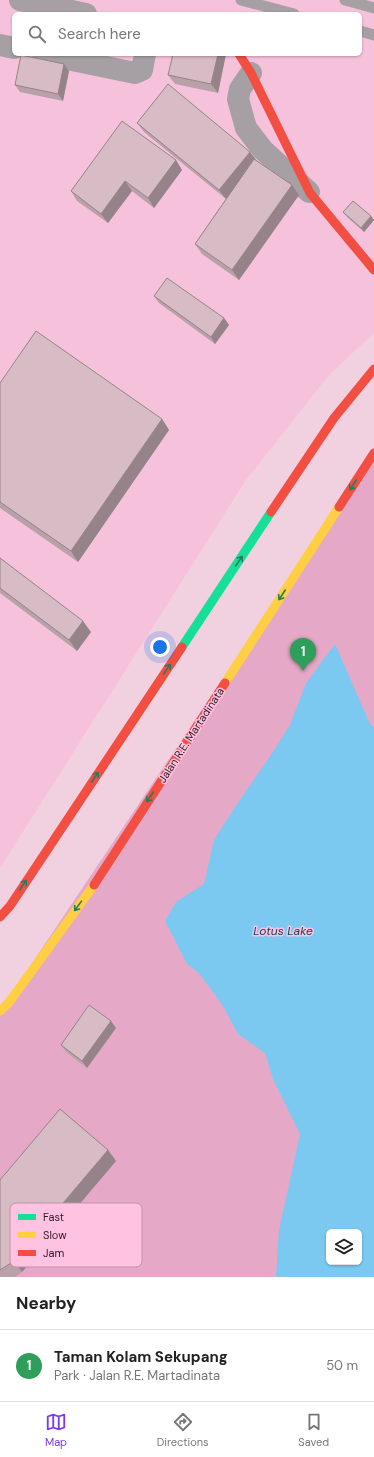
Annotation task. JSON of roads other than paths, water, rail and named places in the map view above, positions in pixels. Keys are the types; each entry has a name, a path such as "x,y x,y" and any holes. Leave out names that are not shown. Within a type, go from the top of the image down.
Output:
{"main road":[{"path":"240,56 251,73 310,193 374,270"},
{"path":"0,917 10,906 334,418 374,369"},
{"name":"Jalan R.E. Martadinata","path":"0,1011 10,1001 91,888 374,453"}],"street":[{"path":"20,0 77,12"},
{"path":"0,45 12,48"},
{"path":"52,56 135,74 142,70 145,56"},
{"path":"251,73 240,89 238,99 246,128 263,150 310,193"}],"lane":[{"path":"241,0 286,12"},
{"path":"345,0 374,8"},
{"path":"362,32 374,35"}],"water":[{"name":"Lotus Lake","path":"335,644 370,724 374,727 374,1277 276,1277 279,1230 300,1134 273,1079 265,1053 238,1034 223,1006 199,973 187,964 165,921 176,902 204,884 214,840 290,725 306,683"}],"place":[{"name":"Taman Kolam Sekupang","path":"303,671"}]}
